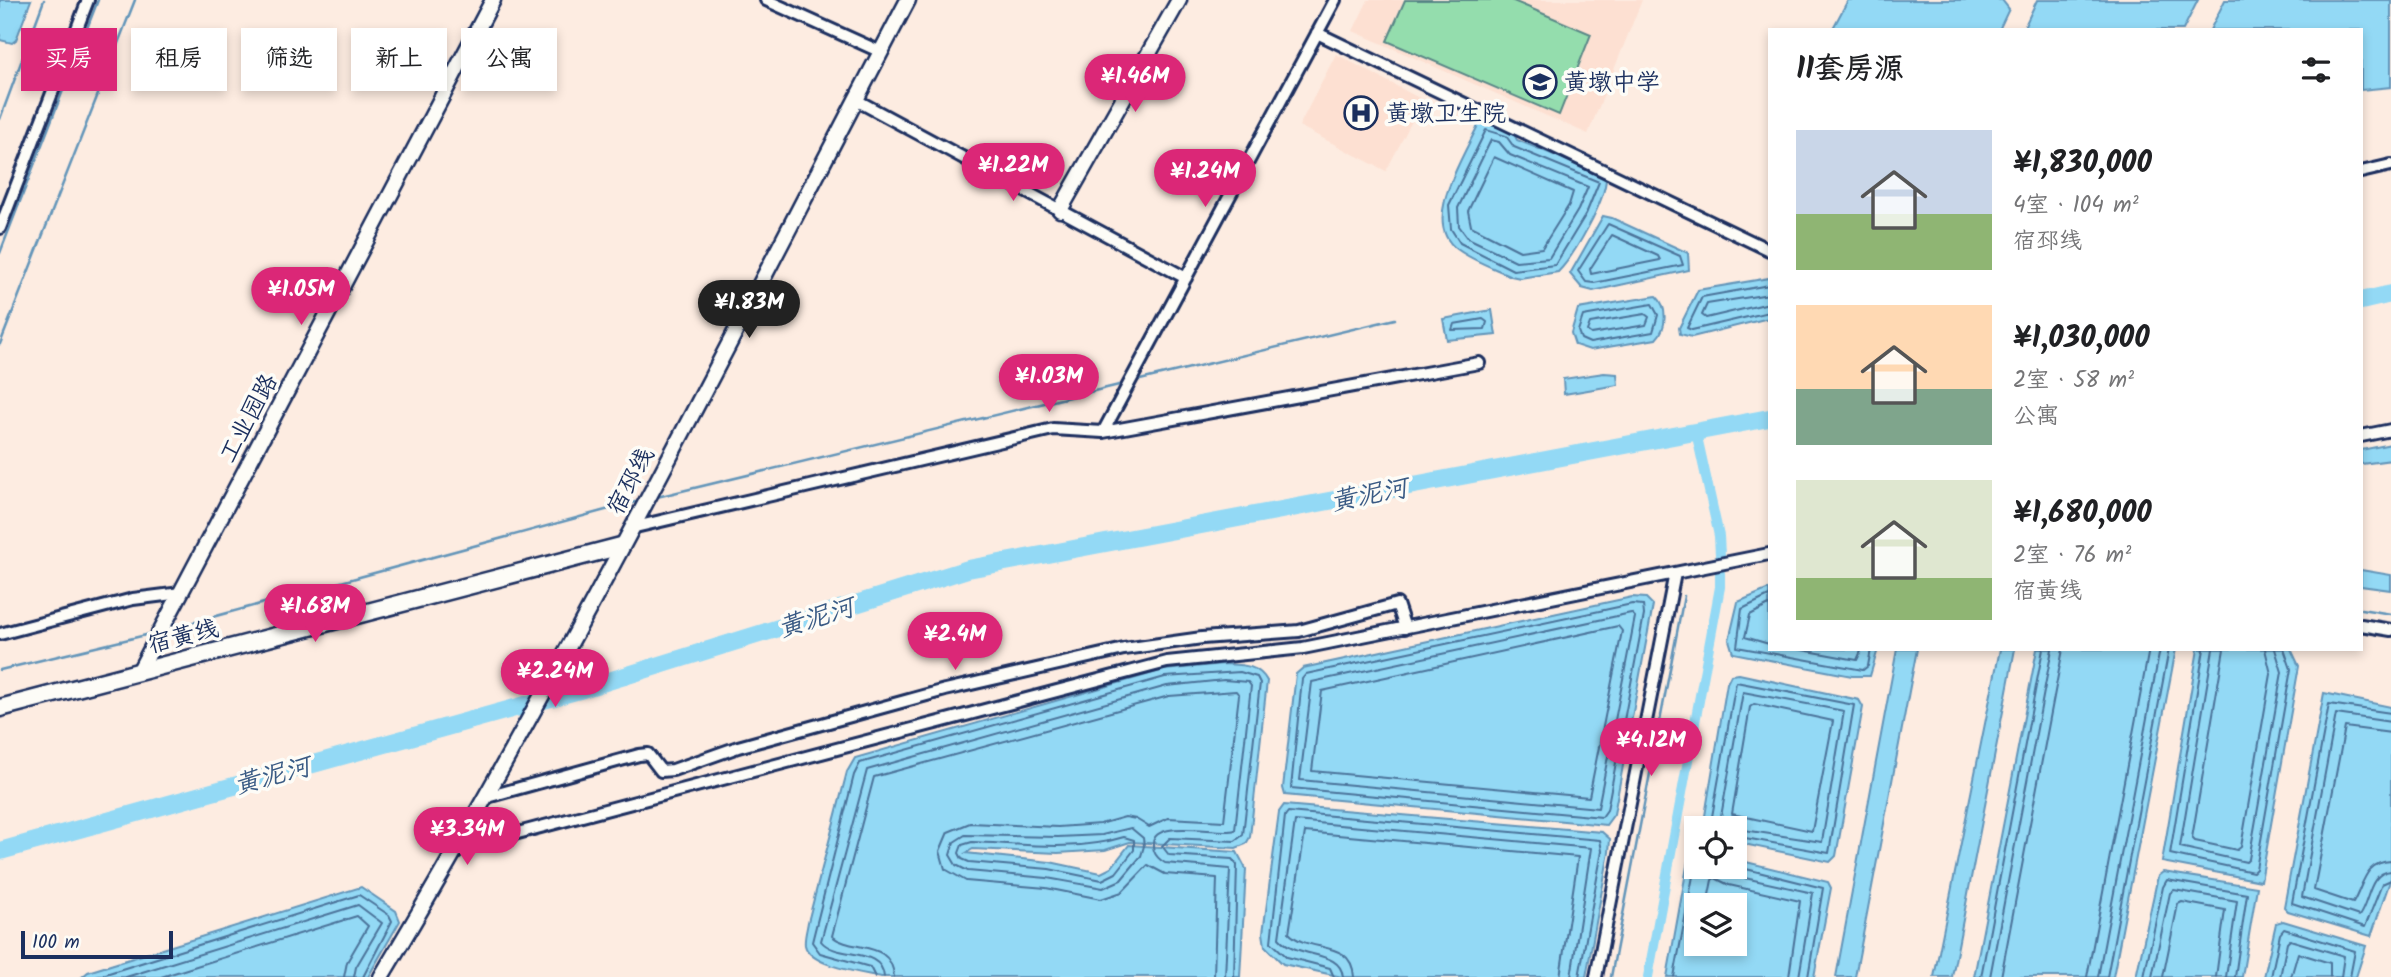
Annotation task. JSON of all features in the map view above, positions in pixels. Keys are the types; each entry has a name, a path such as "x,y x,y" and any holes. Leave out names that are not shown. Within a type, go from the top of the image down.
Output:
{"main road":[{"name":"宿黄线","path":"0,708 621,546"}],"street":[{"path":"0,228 88,0"},
{"name":"工业园路","path":"140,670 493,0"},
{"path":"766,0 881,52"},
{"name":"宿邳线","path":"381,977 487,797 560,663 908,0"},
{"path":"1060,210 1179,0"},
{"path":"1103,432 1335,0"},
{"path":"1317,33 1768,250"},
{"path":"856,100 1185,278"},
{"path":"2363,172 2391,165"},
{"path":"631,528 1053,429 1103,432 1479,363"},
{"path":"2363,436 2391,430"},
{"path":"457,849 1167,662 1303,648 1768,554"},
{"path":"1596,977 1675,573"},
{"path":"0,634 133,599 181,593"},
{"path":"487,797 639,755 648,754 661,771 673,770 738,747 945,690 1124,649 1202,638 1299,631 1397,604 1405,628"},
{"path":"2363,625 2391,630"},
{"path":"1299,631 1303,648"}],"shaded area":[{"name":"黄墩中学","path":"1368,0 1642,0 1588,134 1353,31"},
{"name":"黄墩卫生院","path":"1336,54 1423,100 1386,171 1299,126"}],"green space":[{"name":"黄墩中学","path":"1405,0 1511,0 1591,34 1559,115 1387,41"}],"water":[{"path":"0,0 31,0 16,40 12,43 0,40"},
{"path":"1848,0 2002,0 2009,9 2000,28 1833,28"},
{"path":"2037,0 2198,0 2184,28 2024,28"},
{"path":"2225,0 2391,0 2391,87 2363,90 2363,28 2211,28"},
{"path":"1480,121 1513,132 1517,140 1606,176 1601,198 1588,227 1558,272 1520,278 1511,276 1463,253 1447,237 1443,222 1449,187"},
{"path":"1603,216 1688,253 1689,270 1593,291 1582,288 1570,274"},
{"path":"1768,278 1768,318 1692,337 1680,334 1679,328 1698,290"},
{"path":"1656,296 1663,306 1665,318 1656,339 1590,350 1575,345 1571,333 1578,309"},
{"path":"1492,310 1496,335 1447,340 1443,319"},
{"path":"1604,373 1617,374 1618,385 1564,394 1563,379"},
{"path":"2391,444 2391,460 2363,464 2363,450"},
{"path":"2363,570 2391,575 2391,590 2363,586"},
{"path":"1768,589 1768,651 1877,651 1870,676 1852,676 1733,653 1729,640 1738,602"},
{"path":"1632,597 1646,598 1653,605 1614,814 1606,825 1285,795 1283,788 1296,674 1303,668"},
{"path":"1897,651 1917,651 1855,977 1836,977"},
{"path":"2000,651 2015,651 1952,977 1934,977"},
{"path":"2037,651 2176,651 2113,977 1974,977"},
{"path":"2198,651 2292,651 2299,666 2261,881 2162,862"},
{"path":"1223,664 1254,668 1267,681 1250,837 1246,844 1236,848 1130,842 1105,850 1058,853 973,849 966,853 1050,862 1101,873 1111,868 1129,845 1237,852 1246,869 1240,977 881,977 826,963 809,952 805,945 808,922 847,772 855,758 1164,670"},
{"path":"1739,674 1859,700 1863,707 1836,856 1830,862 1747,845 1747,816 1705,816 1727,683 1731,675"},
{"path":"2324,693 2391,707 2391,878 2371,936 2288,911 2284,907"},
{"path":"1284,805 1602,832 1610,839 1609,852 1586,977 1342,977 1283,964 1265,946 1263,933 1279,812"},
{"path":"1747,862 1828,882 1831,888 1814,977 1667,977 1685,879 1747,879"},
{"path":"2163,872 2257,887 2242,977 2136,977 2158,876"},
{"path":"361,887 396,911 400,921 368,977 82,977 88,972"},
{"path":"2283,921 2366,946 2356,977 2264,977 2276,923"}],"waterway":[{"path":"0,119 44,0"},
{"path":"0,253 98,0"},
{"path":"0,344 135,0"},
{"name":"黄泥河","path":"2363,301 2391,294"},
{"path":"1140,380 1395,319"},
{"path":"657,497 1119,385"},
{"name":"黄泥河","path":"0,851 583,689 968,569 1768,418"},
{"path":"1696,432 1719,536 1720,555"},
{"path":"172,628 635,502"},
{"path":"1648,977 1720,587 1720,573"},
{"path":"1611,977 1684,596"},
{"path":"2363,609 2391,614"},
{"path":"0,670 150,634"}],"place":[{"name":"黄墩中学","path":"1540,82"},
{"name":"黄墩卫生院","path":"1361,113"}]}
